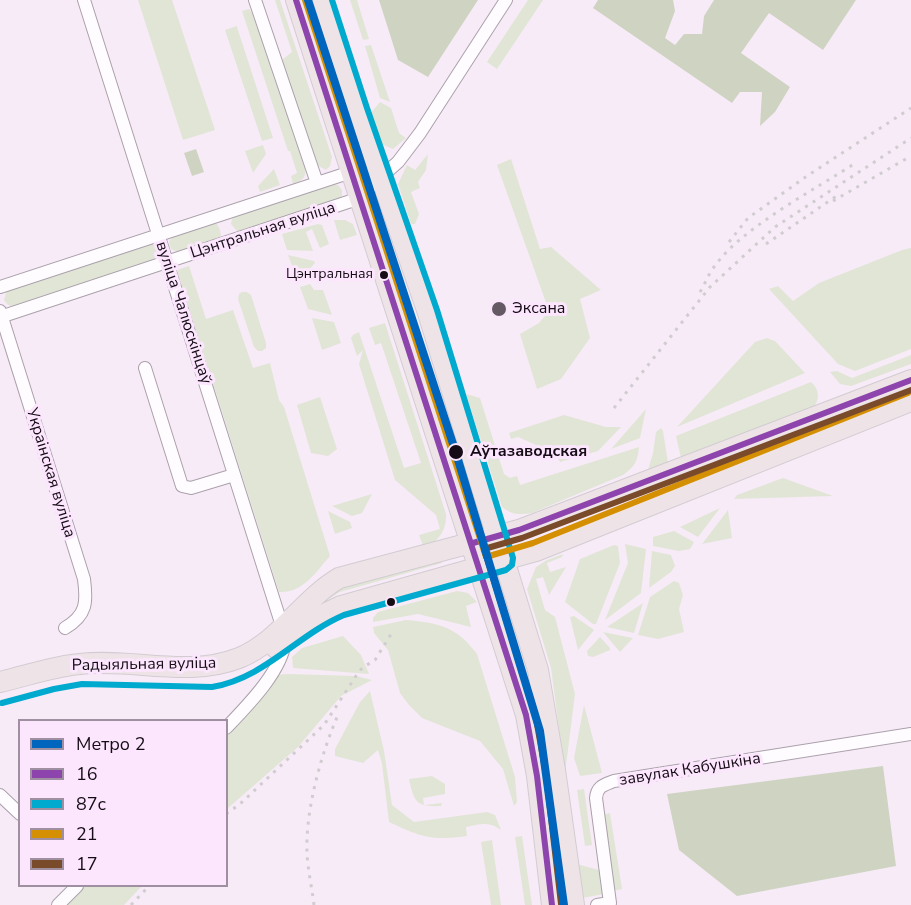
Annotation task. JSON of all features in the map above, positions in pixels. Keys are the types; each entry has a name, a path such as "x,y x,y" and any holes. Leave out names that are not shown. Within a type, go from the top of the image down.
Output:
{"main road":[{"path":"296,0 526,715 537,776 553,900"},
{"path":"323,0 428,313 538,670 574,905"},
{"name":"Радыяльная вуліца","path":"0,694 81,675 212,678 226,676 263,659 318,592 339,579 497,537 629,489 911,380"},
{"name":"Радыяльная вуліца","path":"0,682 80,664 169,667 220,664 254,650 271,638 341,606 536,551 911,401"}],"street":[{"name":"вуліца Чалюскінцаў","path":"84,0 284,634"},
{"path":"255,0 317,183"},
{"name":"Цэнтральная вуліца","path":"1,315 360,198 398,162 420,133 506,0"},
{"name":"Цэнтральная вуліца","path":"0,287 351,172 381,177"},
{"name":"Украінская вуліца","path":"1,315 84,579 86,602 81,616 65,628"},
{"path":"145,368 182,486 191,488 234,474"},
{"path":"228,726 273,672 284,650 284,634"},
{"name":"завулак Кабушкіна","path":"597,905 610,903 596,798 596,791 602,786 625,780 911,734"},
{"path":"0,795 18,812"},
{"path":"58,905 75,887"}],"shaded area":[{"path":"138,0 172,0 215,130 183,140"},
{"path":"275,0 280,0 332,157 330,166 326,170 317,165 282,60 292,52"},
{"path":"350,0 357,0 369,39 363,40"},
{"path":"528,0 543,0 497,69 487,62"},
{"path":"249,9 253,14 305,166 304,178 293,184 291,176 297,173 242,11"},
{"path":"237,26 273,138 262,141 225,30"},
{"path":"371,45 390,102 380,98 365,46"},
{"path":"380,102 391,108 399,133 406,138 393,149 377,142 368,116"},
{"path":"263,145 266,154 253,173 245,151"},
{"path":"428,154 426,170 418,182 420,188 411,192 419,214 415,224 411,224 398,184 407,165 415,170"},
{"path":"511,159 540,249 551,247 601,290 580,299 590,338 561,379 537,389 520,334 539,323 549,311 497,165"},
{"path":"274,169 280,185 260,192 258,186"},
{"path":"330,184 338,185 342,190 342,196 336,202 243,232 237,231 231,224 236,215"},
{"path":"334,220 345,220 353,224 357,235 340,240"},
{"path":"217,224 220,230 221,236 218,239 178,252 171,249 169,242 173,236"},
{"path":"318,224 322,225 329,244 320,248 312,229 306,232 313,251 287,250 282,234"},
{"path":"152,243 158,251 157,257 153,260 12,307 4,300 7,290"},
{"path":"911,248 911,349 855,371 838,364 769,289 778,286 793,301 819,283"},
{"path":"288,255 314,261 307,276 297,279"},
{"path":"189,266 206,319 233,310 253,368 270,363 279,400 284,407 330,556 308,581 295,589 279,592 177,270"},
{"path":"310,284 314,290 323,290 332,315 308,309 300,287"},
{"path":"242,292 251,295 266,343 266,348 262,351 254,347 238,299"},
{"path":"312,318 334,322 341,343 322,350"},
{"path":"385,323 446,514 441,534 424,548 419,535 440,529 436,515 395,480 359,364 363,350 357,356 351,338 359,332 404,468 421,463 381,343 375,345 369,328"},
{"path":"767,338 775,341 805,373 677,427 755,342"},
{"path":"911,355 911,364 851,386 840,384 830,372 837,371 852,378"},
{"path":"811,382 818,394 814,407 681,458 676,436"},
{"path":"466,394 480,398 504,474 510,478 517,476 520,485 639,447 637,459 623,475 532,513 512,513 502,507"},
{"path":"320,397 337,449 328,456 311,453 297,405"},
{"path":"646,409 640,438 611,449"},
{"path":"564,415 606,427 621,427 598,451 560,462 556,454 518,437 511,439 509,433"},
{"path":"661,428 668,463 648,470 656,432"},
{"path":"783,478 833,496 734,499 737,495"},
{"path":"372,494 362,513 352,516 332,506"},
{"path":"720,508 698,537 680,527"},
{"path":"728,510 732,538 702,544"},
{"path":"328,511 350,522 352,528 335,534"},
{"path":"674,531 694,542 690,549 679,551 653,546 653,537"},
{"path":"625,544 646,549 641,593 605,620 628,563"},
{"path":"614,545 618,546 620,563 596,624 593,624 565,602 580,559"},
{"path":"652,551 671,555 675,566 671,572 649,588"},
{"path":"563,554 562,557 547,563 550,572 566,567 549,595 543,577 536,579 545,610 555,617 575,694 565,773 551,668 527,589 536,567"},
{"path":"441,559 442,563 340,592 321,604 338,588"},
{"path":"674,581 679,583 683,595 679,609 684,632 658,639 638,635 650,597"},
{"path":"457,591 468,593 477,602 466,606 471,627 418,614 373,622 378,612"},
{"path":"643,603 634,633 607,627"},
{"path":"574,616 594,630 578,650 570,617"},
{"path":"406,620 447,628 462,638 477,654 515,777 517,802 514,806 503,769 480,741 422,718 400,693 388,650 374,633 373,627"},
{"path":"603,632 633,638 620,652"},
{"path":"343,636 361,655 369,674 293,668 292,657 302,648"},
{"path":"600,637 610,650 593,657 588,656 587,651"},
{"path":"273,675 356,676 372,680 341,696 298,747 228,808 228,733 246,714"},
{"path":"370,691 384,751 392,805 414,822 487,812 495,815 501,830 492,825 480,824 466,827 467,836 435,838 426,837 389,822 382,764 378,750 363,763 335,756 335,749 360,702"},
{"path":"584,705 602,773 580,776 574,758"},
{"path":"432,776 445,784 445,794 423,798 424,805 415,798 409,779"},
{"path":"584,789 592,845 585,846 577,790"},
{"path":"442,803 441,806 424,805"},
{"path":"610,813 622,889 613,891 601,815"},
{"path":"522,836 532,905 525,905 515,837"},
{"path":"492,840 501,905 491,905 481,842"},
{"path":"573,863 599,870 604,894 582,898"},
{"path":"81,887 141,887 124,905 63,905"}],"green space":[{"path":"379,0 478,0 428,77 398,60"},
{"path":"598,0 673,0 675,11 665,38 675,45 684,34 702,34 704,16 714,0 856,0 823,50 769,13 741,53 790,87 775,112 760,126 762,92 740,92 732,103 593,8"},
{"path":"196,149 204,172 192,176 184,153"},
{"path":"883,766 896,866 737,896 679,850 667,794"}],"railway":[{"path":"729,242 748,218 807,176 911,108"},
{"path":"614,408 710,287 775,227 911,138"},
{"path":"833,201 911,156"},
{"path":"700,292 714,267 742,238 780,210 857,162"},
{"path":"766,244 838,195"},
{"path":"228,813 324,725 356,676 362,668 375,660 393,631"},
{"path":"314,905 307,854 311,801 320,765 338,715"},
{"path":"131,905 148,887"}],"metro line":[{"name":"2","path":"308,0 456,453 540,731 564,905"}],"transit line":[{"name":"16","path":"296,0 526,715 537,776 552,905"},
{"name":"21","path":"305,0 486,557 533,543 908,393"},
{"name":"87с","path":"2,703 82,684 212,687 231,682 265,666 311,633 344,615 506,570 512,565 513,558 437,310 332,0"},
{"name":"16","path":"473,543 519,530 911,380"},
{"name":"17","path":"561,904 546,775 535,713 484,549 522,538 911,390"}],"place":[{"name":"Цэнтральная","path":"384,275"},
{"name":"Эксана","path":"499,309"},
{"name":"Аўтазаводская","path":"456,452"}]}
